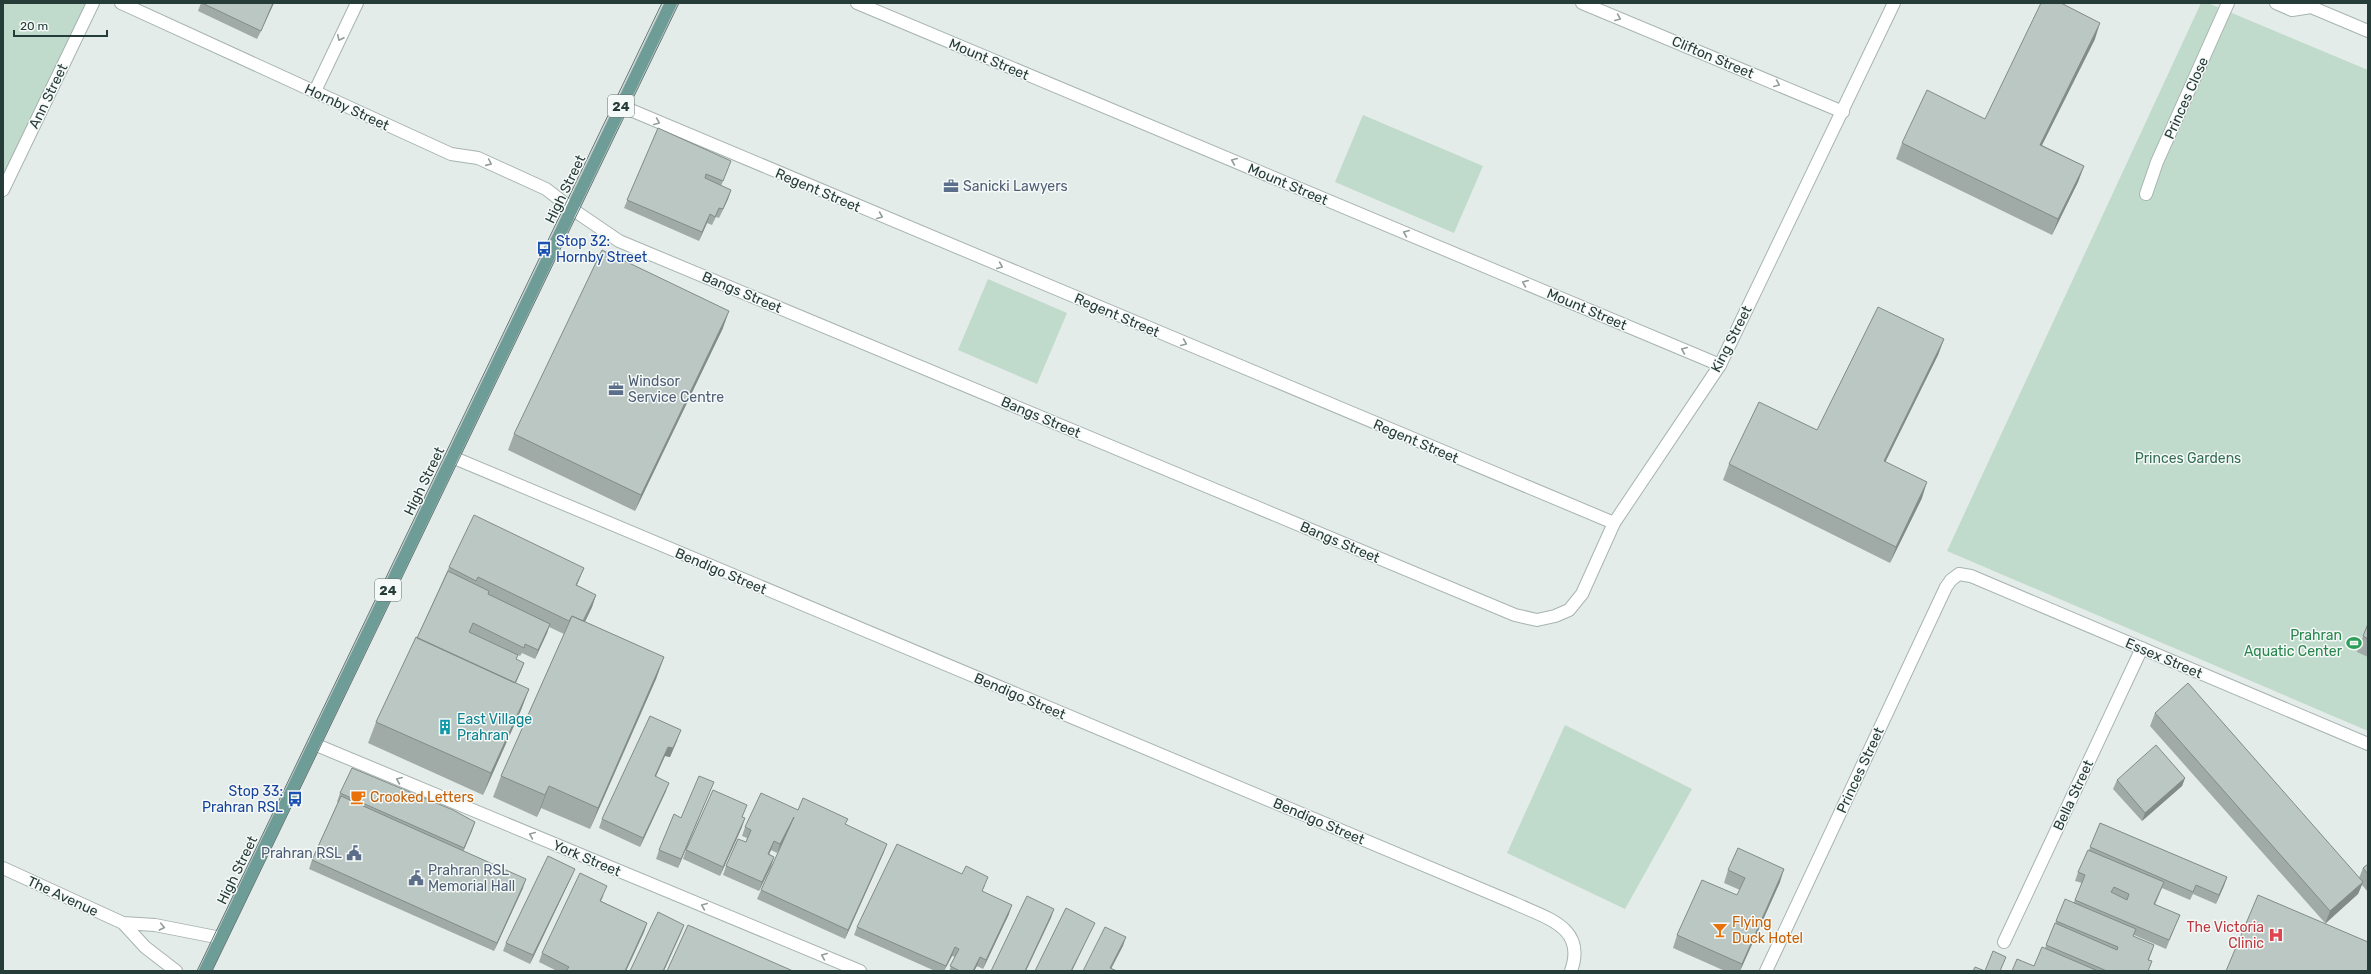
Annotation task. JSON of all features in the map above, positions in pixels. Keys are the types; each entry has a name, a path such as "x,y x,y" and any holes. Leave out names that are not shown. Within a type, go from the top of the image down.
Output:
{"main road":[{"name":"High Street","path":"205,971 671,3"}],"street":[{"name":"Ann Street","path":"3,190 93,3"},
{"name":"Hornby Street","path":"121,3 451,154 478,158 546,189 572,209"},
{"path":"315,92 357,3"},
{"name":"Mount Street","path":"857,3 1720,365"},
{"name":"Clifton Street","path":"1582,3 1843,112"},
{"name":"King Street","path":"1515,615 1537,620 1569,610 1582,594 1614,523 1720,365 1843,112 1894,3"},
{"name":"Princes Close","path":"2146,194 2157,162 2228,3"},
{"path":"2276,3 2292,10 2310,5 2368,31"},
{"name":"Regent Street","path":"621,106 1614,523"},
{"name":"Bangs Street","path":"572,209 619,241 1515,615"},
{"name":"Bendigo Street","path":"452,457 1514,903 1552,921 1571,935 1576,955 1571,971"},
{"name":"Essex Street","path":"1959,574 1971,576 2368,744"},
{"name":"Princes Street","path":"1766,971 1946,587 1951,580 1959,574"},
{"name":"Bella Street","path":"2004,942 2142,648"},
{"name":"York Street","path":"314,744 860,971"},
{"name":"The Avenue","path":"3,868 123,923 155,926 221,938"},
{"name":"The Avenue","path":"123,923 145,947 176,971"}],"green space":[{"path":"3,3 97,3 3,201"},
{"name":"Princes Gardens","path":"2201,3 2208,3 2368,70 2368,731 1947,551"},
{"path":"1363,115 1483,166 1454,233 1335,182"},
{"path":"988,279 1067,313 1037,384 958,350"},
{"path":"1565,725 1692,789 1625,909 1507,853"}],"building":[{"path":"202,3 273,3 261,31"},
{"path":"2041,3 2061,3 2100,23 2040,145 2084,166 2058,219 1902,143 1927,90 1985,119"},
{"path":"658,128 731,161 723,181 706,174 705,178 731,190 723,209 719,208 715,217 710,214 702,232 627,200"},
{"name":"Windsor Service Centre","path":"602,250 729,311 641,495 514,434"},
{"path":"1878,307 1944,339 1884,461 1927,482 1896,547 1729,464 1759,402 1817,430"},
{"path":"474,515 584,568 576,585 596,595 583,621 572,616 569,621 478,577 476,581 449,567"},
{"path":"448,571 489,591 488,594 550,624 538,650 525,644 524,648 473,623 469,632 518,655 516,659 524,663 515,683 417,638"},
{"path":"572,616 664,657 598,808 549,786 545,795 501,776"},
{"path":"2368,624 2368,639 2363,636"},
{"name":"East Village Prahran","path":"416,637 529,689 491,773 376,722"},
{"path":"2188,683 2363,882 2330,911 2155,713"},
{"path":"650,716 681,730 673,748 668,747 655,776 669,783 643,838 602,819"},
{"path":"2156,745 2185,778 2145,813 2117,780"},
{"path":"352,768 453,810 475,822 464,848 340,793"},
{"path":"699,776 714,782 681,859 659,850 674,814 681,818"},
{"path":"713,790 747,805 742,817 745,818 723,867 686,850"},
{"path":"761,793 798,810 803,798 848,819 845,824 887,844 848,930 761,890 794,817 780,844 774,841 768,854 774,857 762,882 726,866 738,839 746,842 751,830 745,827"},
{"name":"Prahran RSL Memorial Hall","path":"341,796 526,879 497,943 312,860"},
{"path":"2100,823 2227,877 2219,895 2196,885 2193,892 2090,847"},
{"path":"897,844 962,874 966,866 988,877 982,891 1012,905 986,960 980,957 973,971 960,971 950,966 959,949 955,947 946,966 857,927"},
{"path":"1738,848 1784,869 1742,964 1677,935 1702,880 1737,895 1745,878 1728,870"},
{"path":"2088,850 2164,882 2154,904 2180,915 2169,940 2075,900 2085,875 2078,872","holes":["2114,887 2129,894 2127,900 2111,892"]},
{"path":"548,856 575,869 533,955 506,943"},
{"path":"2368,864 2368,874 2363,868"},
{"path":"580,873 607,886 600,901 647,923 625,971 566,971 569,967 542,953"},
{"name":"The Victoria Clinic","path":"2258,895 2368,942 2368,971 2226,971"},
{"path":"1027,896 1054,909 1025,971 991,971"},
{"path":"2065,899 2136,929 2133,936 2154,945 2148,960 2152,961 2148,971 2107,971 2046,945 2055,923 2117,950 2118,947 2056,921"},
{"path":"1066,908 1095,923 1071,971 1035,971"},
{"path":"658,912 684,925 663,971 630,971"},
{"path":"688,925 793,971 667,971"},
{"path":"1105,927 1126,937 1110,968 1117,971 1083,971"},
{"path":"2042,947 2098,971 2012,971 2017,959 2034,966"},
{"path":"1993,951 2006,957 2000,971 1985,971"},
{"path":"1975,967 1985,971 1973,971"}],"tram line":[{"path":"197,971 662,3"},
{"path":"212,971 679,3"}],"place":[{"name":"Sanicki Lawyers","path":"951,186"},
{"name":"Stop 32: Hornby Street","path":"544,249"},
{"name":"Windsor Service Centre","path":"616,389"},
{"name":"Prahran Aquatic Center","path":"2354,643"},
{"name":"East Village Prahran","path":"445,727"},
{"name":"Crooked Letters","path":"358,797"},
{"name":"Stop 33: Prahran RSL","path":"295,799"},
{"name":"Prahran RSL","path":"354,853"},
{"name":"Prahran RSL Memorial Hall","path":"416,878"},
{"name":"Flying Duck Hotel","path":"1720,930"},
{"name":"The Victoria Clinic","path":"2276,935"}]}
